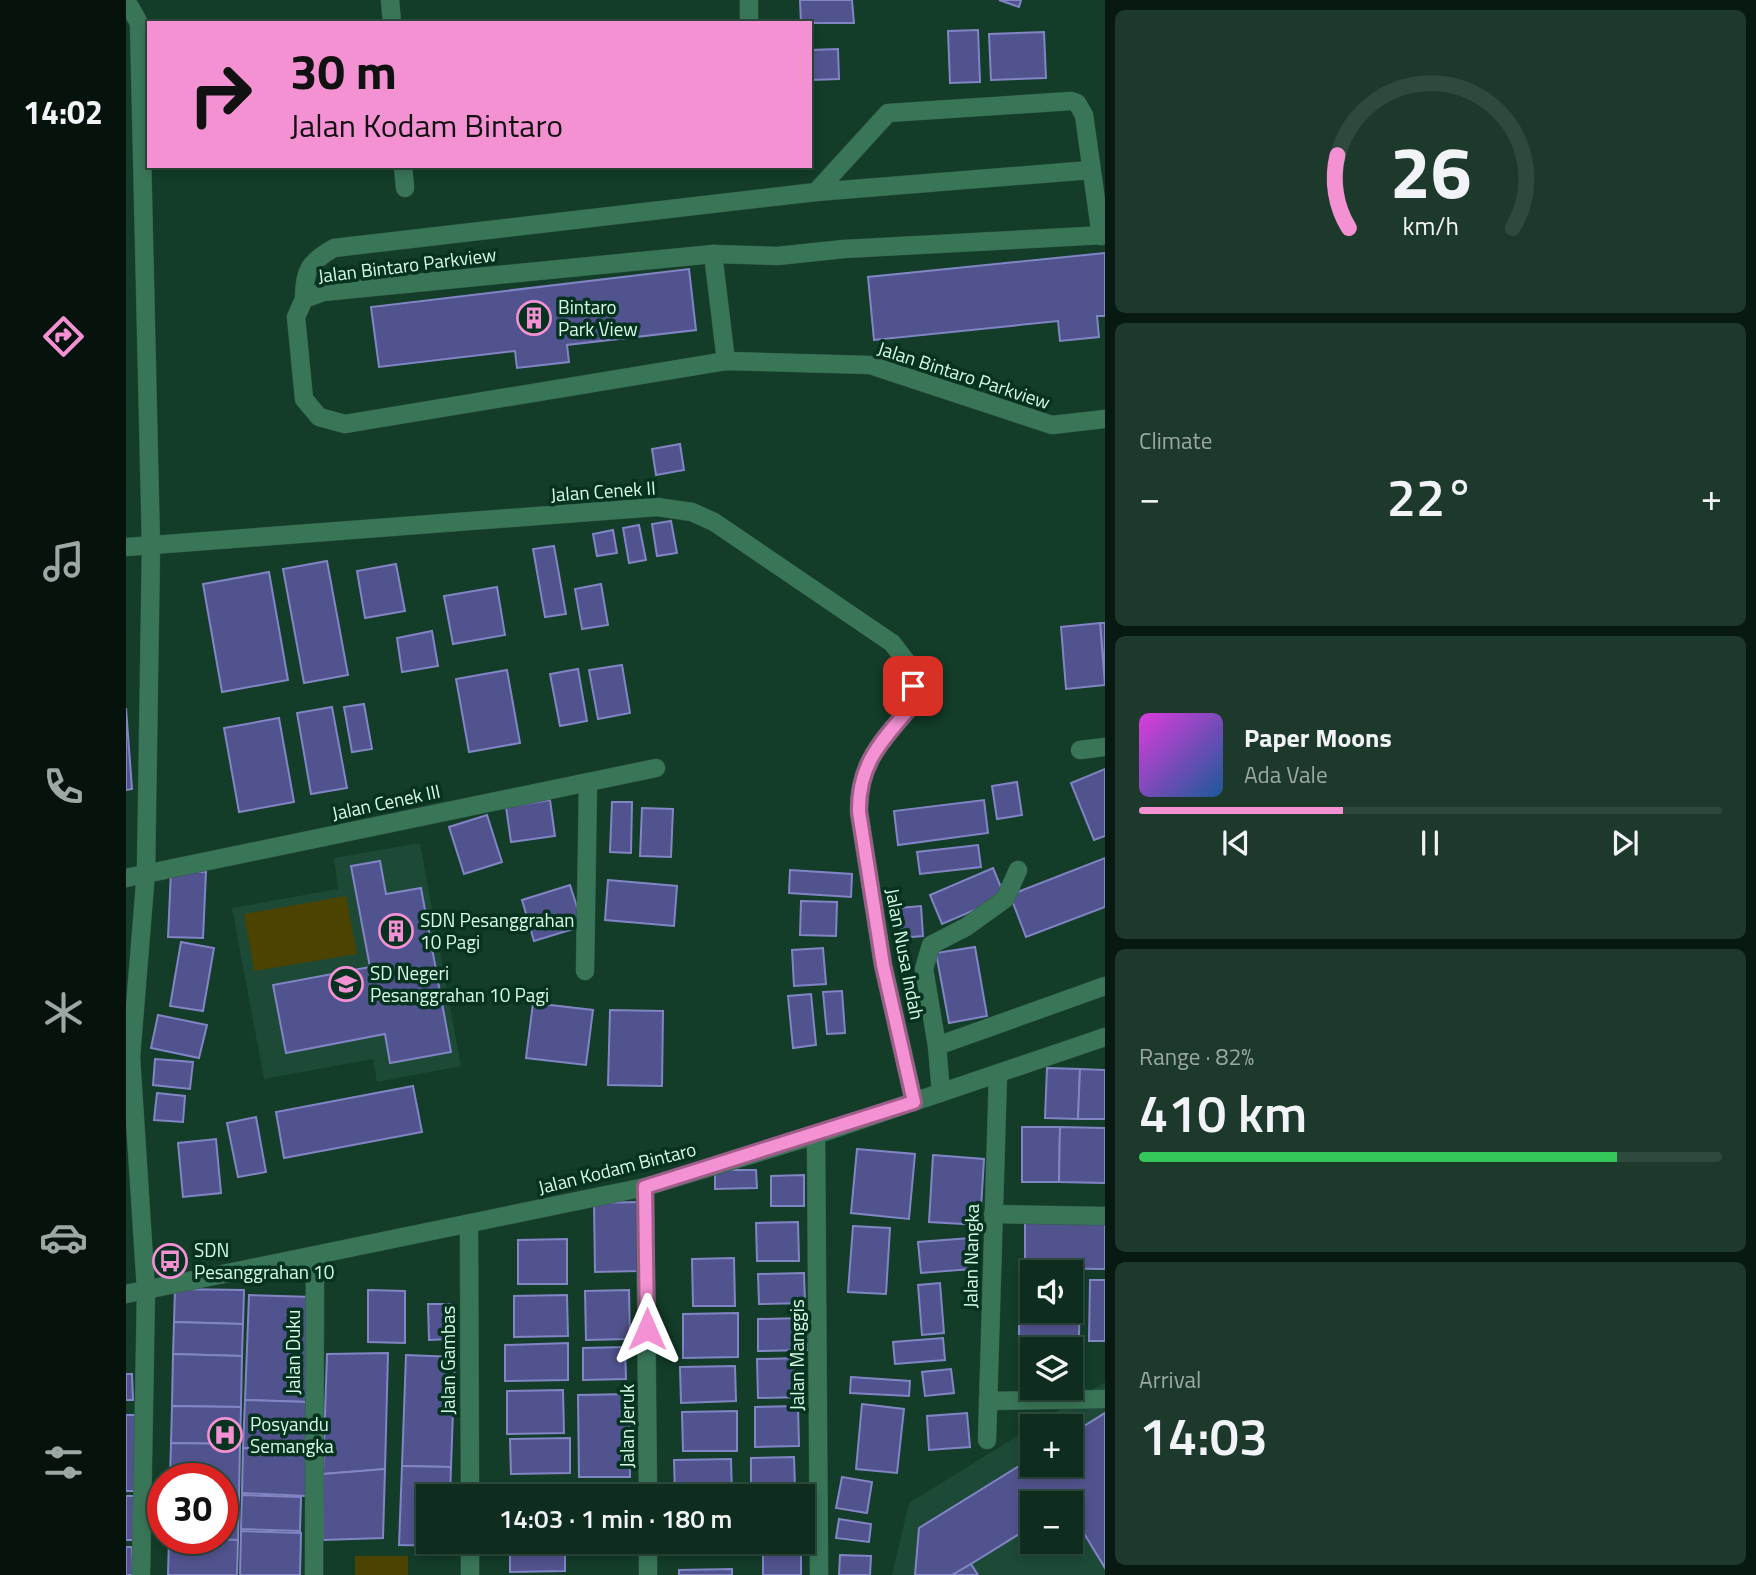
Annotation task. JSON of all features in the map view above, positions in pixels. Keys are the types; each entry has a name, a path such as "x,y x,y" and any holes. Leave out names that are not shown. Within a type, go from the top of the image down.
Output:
{"street":[{"path":"390,0 392,21"},
{"path":"749,21 750,0"},
{"path":"129,5 139,23 151,547 146,872 131,1057 146,1290 141,1575"},
{"path":"816,192 888,113 1062,100 1077,103 1084,115 1103,235"},
{"path":"403,168 405,188"},
{"path":"304,299 304,280 314,259 334,248 816,192 1091,170"},
{"name":"Jalan Bintaro Parkview","path":"1103,235 844,249 777,256 713,254 323,292 304,299 296,317 304,399 319,417 345,424 726,361 870,365 1052,425 1105,419"},
{"path":"713,254 726,361"},
{"name":"Jalan Cenek II","path":"126,547 657,507 692,512 714,522 892,643 912,669 914,703 870,755 859,789 859,812"},
{"path":"1080,750 1105,747"},
{"name":"Jalan Cenek III","path":"126,878 656,768"},
{"path":"585,971 587,782"},
{"name":"Jalan Nusa Indah","path":"859,812 883,965 914,1102"},
{"path":"941,1093 937,1046 924,969 931,945 966,927 1005,899 1018,870"},
{"path":"937,1046 1105,986"},
{"name":"Jalan Kodam Bintaro","path":"126,1294 645,1187 816,1135 1105,1037"},
{"name":"Jalan Nangka","path":"987,1440 998,1074"},
{"name":"Jalan Manggis","path":"816,1135 819,1575"},
{"name":"Jalan Jeruk","path":"645,1187 648,1484"},
{"path":"993,1213 1105,1216"},
{"name":"Jalan Gambas","path":"469,1224 470,1484"},
{"name":"Jalan Duku","path":"314,1575 315,1256"},
{"path":"988,1401 1105,1399"},
{"path":"470,1554 470,1575"},
{"path":"648,1554 648,1575"}],"shaded area":[{"name":"SD Negeri Pesanggrahan 10 Pagi","path":"420,843 461,1066 377,1082 373,1059 264,1079 232,908 338,889 334,858"},
{"path":"346,896 357,954 254,971 244,914"},
{"path":"1105,1382 1105,1575 892,1575 909,1503 1020,1434 1020,1477 1083,1477 1083,1414 1053,1414 1076,1400 1083,1400 1083,1395"},
{"path":"355,1556 408,1556 408,1575 355,1575"}],"building":[{"path":"800,0 852,0 854,23 801,21"},
{"path":"999,0 1021,0 1019,7"},
{"path":"978,30 980,82 950,83 948,31"},
{"path":"1044,32 1046,78 991,80 989,34"},
{"path":"838,49 839,79 812,80 812,50"},
{"path":"1105,253 1105,316 1097,316 1099,337 1060,341 1058,321 874,340 868,277"},
{"name":"Bintaro Park View","path":"689,269 696,330 567,345 569,362 517,368 515,351 379,367 371,307"},
{"path":"680,444 684,470 656,475 652,449"},
{"path":"671,521 677,553 657,556 652,524"},
{"path":"639,525 646,560 629,563 623,528"},
{"path":"613,530 617,553 597,556 593,534"},
{"path":"554,546 566,614 545,617 533,549"},
{"path":"327,561 348,675 304,683 283,569"},
{"path":"396,564 405,611 365,618 357,571"},
{"path":"269,572 288,680 222,692 203,584"},
{"path":"601,584 608,625 582,629 575,589"},
{"path":"497,587 505,635 453,644 444,596"},
{"path":"1100,623 1105,623 1105,677"},
{"path":"1100,623 1105,685 1066,689 1061,627"},
{"path":"432,631 438,666 402,672 397,638"},
{"path":"622,665 630,713 598,719 589,670"},
{"path":"578,669 587,721 560,726 550,674"},
{"path":"507,670 520,743 469,752 456,679"},
{"path":"364,704 372,749 352,752 344,707"},
{"path":"332,707 347,788 311,794 297,713"},
{"path":"126,708 132,789 126,790"},
{"path":"279,718 294,802 239,812 224,728"},
{"path":"1105,769 1105,836 1094,840 1071,783"},
{"path":"1017,782 1022,815 997,819 992,786"},
{"path":"550,800 555,836 511,842 506,807"},
{"path":"984,800 988,833 898,845 894,811"},
{"path":"612,802 632,802 631,853 610,852"},
{"path":"642,808 673,809 671,857 640,856"},
{"path":"487,815 502,862 464,874 449,827"},
{"path":"978,845 981,867 920,874 917,852"},
{"path":"1105,858 1105,907 1026,937 1010,895"},
{"name":"SDN Pesanggrahan 10 Pagi","path":"380,861 386,894 421,888 451,1052 390,1063 385,1034 286,1053 273,985 370,967 351,866"},
{"path":"993,868 1005,897 942,924 930,895"},
{"path":"790,870 852,874 851,897 789,893"},
{"path":"171,871 206,872 203,938 168,937"},
{"path":"608,880 677,886 674,926 605,920"},
{"path":"570,885 583,926 534,941 522,900"},
{"path":"801,901 837,902 836,936 800,935"},
{"path":"921,906 923,936 901,938 899,908"},
{"path":"181,942 214,948 203,1011 170,1006"},
{"path":"975,947 987,1016 949,1023 936,953"},
{"path":"823,948 826,984 794,986 792,950"},
{"path":"842,991 845,1033 827,1034 823,992"},
{"path":"811,994 816,1045 793,1048 788,996"},
{"path":"533,1003 593,1010 586,1065 526,1058"},
{"path":"610,1010 663,1011 662,1086 608,1085"},
{"path":"158,1015 207,1025 199,1058 151,1048"},
{"path":"155,1059 193,1062 190,1089 153,1085"},
{"path":"1047,1068 1080,1069 1078,1119 1045,1118"},
{"path":"1080,1069 1105,1070 1105,1119 1078,1119"},
{"path":"413,1086 422,1132 284,1158 276,1112"},
{"path":"157,1093 185,1096 183,1122 154,1120"},
{"path":"256,1117 266,1172 238,1177 227,1123"},
{"path":"1022,1127 1060,1127 1059,1182 1022,1182"},
{"path":"1060,1127 1105,1128 1105,1183 1059,1182"},
{"path":"216,1139 221,1193 183,1197 178,1143"},
{"path":"857,1149 915,1154 909,1219 851,1213"},
{"path":"933,1155 984,1159 980,1225 929,1222"},
{"path":"715,1170 756,1170 757,1188 715,1189"},
{"path":"804,1175 804,1206 771,1206 771,1176"},
{"path":"637,1202 638,1271 595,1272 594,1203"},
{"path":"1025,1219 1105,1219 1105,1269 1083,1269 1083,1260 1025,1260"},
{"path":"798,1222 799,1261 757,1261 756,1223"},
{"path":"853,1226 890,1228 886,1294 848,1292"},
{"path":"970,1238 972,1269 921,1273 918,1242"},
{"path":"567,1239 567,1284 518,1284 518,1240"},
{"path":"734,1258 735,1306 693,1306 692,1259"},
{"path":"804,1273 805,1303 759,1304 758,1274"},
{"path":"1090,1280 1105,1280 1105,1341 1089,1341"},
{"path":"940,1283 944,1333 922,1335 918,1285"},
{"path":"1019,1285 1020,1323 1079,1323 1079,1337 1019,1338"},
{"path":"175,1289 244,1290 243,1324 174,1322"},
{"path":"368,1290 405,1291 405,1343 368,1342"},
{"path":"629,1290 630,1339 586,1340 585,1291"},
{"path":"249,1295 313,1297 309,1402 245,1400"},
{"path":"567,1295 568,1336 514,1337 514,1296"},
{"path":"428,1304 452,1304 452,1339 429,1340"},
{"path":"738,1313 738,1357 683,1358 683,1314"},
{"path":"806,1318 807,1350 758,1351 758,1319"},
{"path":"174,1322 243,1324 242,1356 173,1354"},
{"path":"943,1338 945,1360 895,1364 893,1342"},
{"path":"568,1343 568,1380 505,1381 505,1345"},
{"path":"625,1347 626,1379 583,1380 583,1348"},
{"path":"388,1353 385,1469 323,1474 327,1354"},
{"path":"173,1354 242,1356 241,1407 172,1406"},
{"path":"406,1355 455,1357 451,1467 402,1466"},
{"path":"802,1358 803,1397 758,1398 757,1359"},
{"path":"735,1366 736,1401 681,1403 680,1367"},
{"path":"951,1369 954,1393 925,1396 922,1372"},
{"path":"126,1374 132,1374 133,1400 126,1400"},
{"path":"851,1377 910,1381 909,1396 850,1393"},
{"path":"563,1390 564,1433 507,1434 507,1391"},
{"path":"629,1394 630,1477 579,1477 578,1395"},
{"path":"245,1400 309,1402 308,1450 243,1448"},
{"path":"862,1404 904,1409 897,1473 856,1469"},
{"path":"172,1406 241,1407 240,1444 171,1443"},
{"path":"798,1406 799,1446 755,1447 755,1407"},
{"path":"737,1411 737,1451 683,1451 682,1412"},
{"path":"967,1413 970,1447 929,1450 927,1416"},
{"path":"1105,1413 1105,1568 1083,1532 1083,1491 1020,1491 1020,1533 952,1575 915,1575 919,1528 1020,1465 1020,1477 1083,1477 1083,1427"},
{"path":"126,1415 139,1415 136,1491 126,1491"},
{"path":"570,1438 570,1473 511,1474 510,1439"},
{"path":"171,1443 240,1444 239,1497 238,1463 170,1463"},
{"path":"243,1448 308,1450 306,1496 242,1493"},
{"path":"794,1457 795,1484 751,1484 751,1458"},
{"path":"731,1459 732,1484 675,1484 674,1460"},
{"path":"402,1466 451,1467 450,1484 416,1484 416,1545 399,1545"},
{"path":"385,1469 383,1538 323,1540 323,1474"},
{"path":"842,1477 872,1482 867,1513 836,1508"},
{"path":"242,1495 301,1497 300,1531 241,1529"},
{"path":"126,1496 134,1496 133,1540 126,1540"},
{"path":"839,1519 871,1524 869,1542 836,1538"},
{"path":"241,1531 301,1533 300,1575 240,1575"},
{"path":"126,1547 132,1547 133,1575 126,1575"},
{"path":"169,1554 238,1554 237,1575 168,1575"},
{"path":"510,1554 565,1554 565,1571 510,1572"},
{"path":"763,1554 801,1554 801,1575 763,1575"},
{"path":"840,1555 871,1556 870,1575 839,1575"},
{"path":"971,1564 978,1575 952,1575"},
{"path":"732,1569 732,1575 679,1575 679,1570"}],"place":[{"name":"Bintaro Park View","path":"534,318"},
{"name":"SDN Pesanggrahan 10 Pagi","path":"396,931"},
{"name":"SD Negeri Pesanggrahan 10 Pagi","path":"346,984"},
{"name":"SDN Pesanggrahan 10","path":"170,1261"},
{"name":"Posyandu Semangka","path":"225,1435"}],"route":[{"path":"647,1329 645,1187 914,1102 883,965 859,812 859,789 870,755 914,703 913,686"}]}
